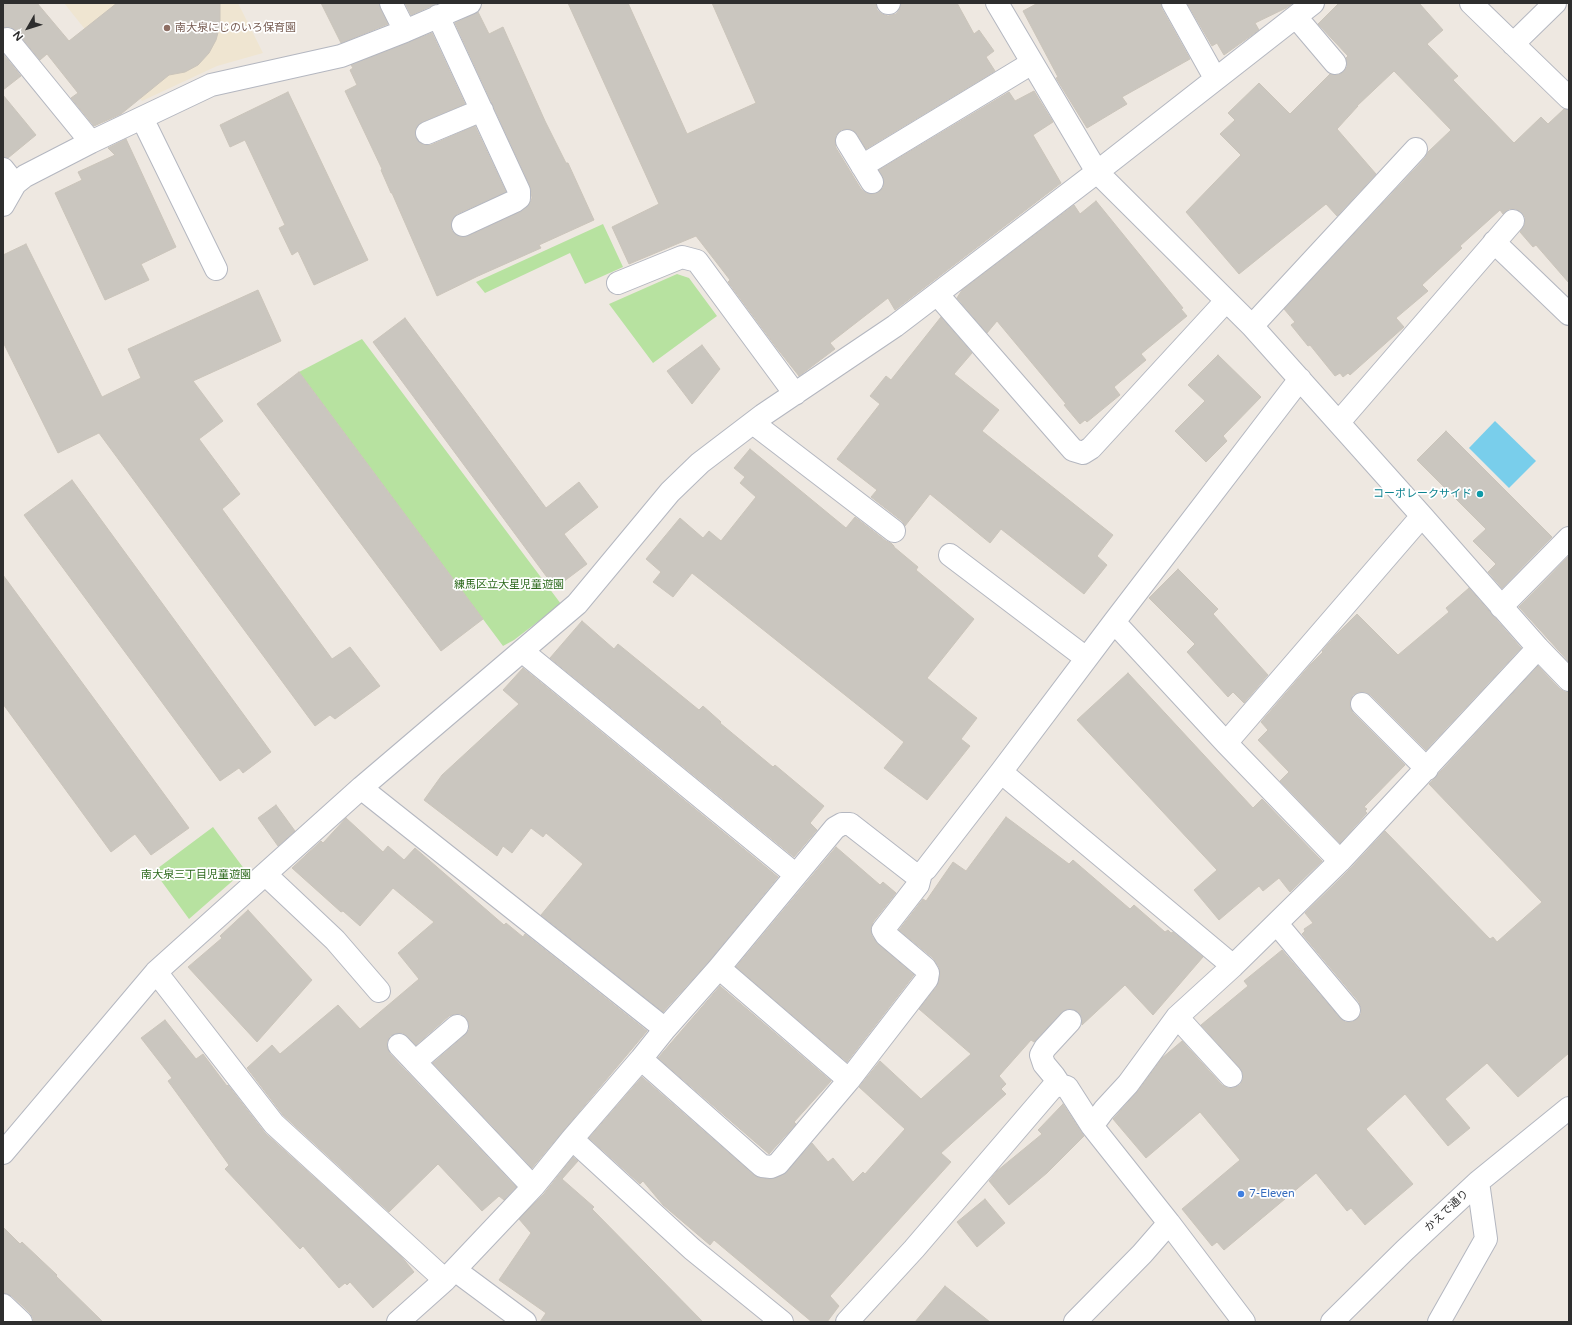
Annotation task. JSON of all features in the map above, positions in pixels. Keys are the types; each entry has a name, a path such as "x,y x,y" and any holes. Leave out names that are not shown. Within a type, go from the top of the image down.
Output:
{"street":[{"path":"391,3 405,31"},
{"path":"3,205 9,177 25,176 91,142 211,85 341,56 470,3"},
{"path":"997,3 1097,172 1252,326 1422,516 1501,607 1569,680"},
{"path":"1173,3 1215,78"},
{"path":"3,1153 156,972 361,788 578,604 670,492 700,463 795,394 895,326 1097,172 1215,78 1313,3"},
{"path":"1471,3 1569,98"},
{"path":"1513,44 1555,3"},
{"path":"438,16 519,191 519,198 515,202 463,225"},
{"path":"1296,17 1335,63"},
{"path":"7,39 91,142"},
{"path":"846,141 867,174 1032,63"},
{"path":"427,133 482,110"},
{"path":"142,118 216,269"},
{"path":"1252,326 1416,149"},
{"path":"1338,422 1513,221"},
{"path":"1494,242 1569,314"},
{"path":"618,283 682,257 697,261 795,394"},
{"path":"937,294 1072,450 1083,453 1091,448 1226,301"},
{"path":"641,1059 762,1166 771,1167 778,1164 848,1080 927,979 928,973 925,968 886,935 883,930 918,885 921,873 926,869 1001,772 1086,658 1300,379"},
{"path":"754,423 894,531"},
{"path":"1226,743 1422,516"},
{"path":"1501,607 1569,538"},
{"path":"950,555 1086,658"},
{"path":"1114,622 1226,743 1340,861"},
{"path":"1092,1126 1104,1110 1128,1084 1177,1016 1233,966 1340,861 1538,648"},
{"path":"522,651 796,875"},
{"path":"1362,704 1427,768"},
{"path":"1001,772 1233,966"},
{"path":"361,788 665,1029"},
{"path":"398,1322 450,1275 533,1187 665,1029 719,968 835,828 842,824 850,824 913,873 921,873"},
{"path":"265,874 335,940 379,991"},
{"path":"1277,924 1350,1010"},
{"path":"719,968 848,1080"},
{"path":"156,972 274,1124 450,1275 525,1322"},
{"path":"1177,1016 1231,1076"},
{"path":"1060,1085 1044,1064 1041,1055 1045,1048 1070,1021"},
{"path":"415,1062 457,1026"},
{"path":"399,1045 533,1187"},
{"path":"847,1322 914,1249 1052,1088 1060,1085 1067,1087 1092,1126 1169,1223 1244,1322"},
{"name":"かえで通り","path":"1332,1322 1478,1182 1569,1108"},
{"path":"572,1139 692,1249 782,1322"},
{"path":"1439,1322 1486,1239 1478,1182"},
{"path":"1075,1322 1142,1254 1169,1223"},
{"path":"3,1305 21,1322"}],"shaded area":[{"name":"南大泉にじのいろ保育園","path":"64,3 238,3 263,53 217,66 142,101"}],"green space":[{"path":"603,224 623,267 585,284 570,253 485,293 476,282"},
{"path":"677,274 689,278 717,316 653,363 609,304"},
{"name":"練馬区立大星児童遊園","path":"362,339 561,604 514,640 503,646 299,372"},
{"name":"南大泉三丁目児童遊園","path":"213,827 245,870 189,919 154,871"}],"water":[{"path":"1495,421 1536,461 1509,488 1469,448"}],"building":[{"path":"3,3 37,3 69,41 117,3 220,3 220,25 216,40 209,53 198,65 185,72 169,75 121,114 94,126 71,98 78,93 47,54 40,60 16,31 11,27 3,28"},
{"path":"321,3 379,3 388,24 341,43"},
{"path":"405,3 438,3 411,15"},
{"path":"568,3 628,3 687,134 756,103 712,3 876,3 877,10 888,16 896,14 900,9 901,3 957,3 974,34 979,30 994,51 986,57 995,71 866,149 853,130 841,130 836,135 836,148 861,189 866,193 873,194 879,192 883,188 884,181 879,170 1009,92 1015,101 1034,91 1053,122 1033,135 1061,183 895,310 888,298 830,343 835,349 799,376 728,282 730,280 696,236 629,264 612,227 659,204"},
{"path":"1038,3 1161,3 1162,9 1190,59 1122,97 1127,104 1087,128 1056,78 1058,77 1023,11"},
{"path":"1187,3 1293,3 1255,23 1259,30 1224,55 1217,43 1212,46"},
{"path":"1339,3 1419,3 1443,30 1427,44 1458,76 1453,80 1514,143 1541,117 1548,124 1564,109 1569,110 1569,283 1536,245 1533,247 1520,232 1525,223 1525,217 1521,212 1516,209 1509,209 1503,214 1500,210 1460,246 1462,248 1422,285 1428,291 1396,318 1404,327 1350,375 1348,373 1343,377 1340,373 1335,376 1310,345 1308,346 1291,325 1295,322 1284,309 1425,158 1428,152 1451,130 1394,71 1357,106 1337,129 1376,174 1337,216 1326,204 1239,274 1186,212 1241,155 1220,134 1235,120 1228,113 1259,83 1290,114 1330,74 1337,75 1343,72 1347,67 1346,58 1348,56 1318,24"},
{"path":"478,12 489,34 503,27 545,121 566,163 568,163 594,220 539,245 541,248 437,296 381,170 382,169 345,91 357,85 350,70 353,68 351,65 432,33 465,104 422,122 417,126 415,131 416,138 420,143 431,145 475,126 506,192 457,214 451,223 452,231 461,237 468,236 520,212 530,203 532,198 530,186 455,23"},
{"path":"3,54 21,76 3,90"},
{"path":"288,92 368,260 314,285 298,251 292,255 279,228 285,225 245,140 230,147 220,125"},
{"path":"3,95 36,135 8,158 3,157"},
{"path":"126,139 176,247 141,264 149,280 105,300 55,193 82,180 78,172 115,155 108,148"},
{"path":"1096,201 1183,308 1181,309 1187,316 1141,354 1146,360 1114,387 1120,395 1087,422 1085,420 1080,424 1064,405 1066,404 997,321 987,333 957,298 962,290 1074,205 1080,214"},
{"path":"26,244 102,397 141,378 128,349 258,290 281,341 193,381 223,421 199,439 240,494 222,509 332,659 350,647 380,686 335,719 330,715 315,726 99,433 58,453 3,342 3,255"},
{"path":"941,317 972,353 954,374 999,410 982,431 1113,535 1097,556 1107,565 1084,594 1001,529 990,543 930,494 905,526 902,521 871,497 877,490 837,459 880,404 870,396 886,376 891,380"},
{"path":"405,318 546,508 579,482 598,507 564,534 587,564 555,588 373,342"},
{"path":"702,345 720,369 692,404 667,371"},
{"path":"1218,355 1261,397 1223,436 1227,441 1206,462 1175,431 1205,401 1188,385"},
{"path":"299,372 483,619 441,651 257,404"},
{"name":"コーポレークサイド","path":"1446,431 1552,537 1502,588 1488,572 1496,564 1473,541 1486,529 1417,460"},
{"path":"750,449 846,528 855,517 886,541 891,543 918,567 916,570 974,619 927,678 977,718 961,739 970,746 927,800 884,768 904,742 692,573 673,597 653,582 661,572 646,559 680,518 703,538 709,531 721,541 756,497 740,483 745,477 734,468"},
{"path":"72,480 271,752 243,773 239,768 220,781 24,515"},
{"path":"1569,556 1569,662 1519,607"},
{"path":"1178,569 1218,609 1213,614 1268,675 1244,703 1233,692 1228,697 1187,652 1195,644 1149,598"},
{"path":"3,575 189,828 151,855 135,834 111,852 3,704"},
{"path":"1469,588 1521,648 1426,750 1371,695 1365,692 1359,692 1353,695 1350,701 1350,707 1353,713 1405,765 1364,807 1367,809 1365,811 1367,813 1340,843 1280,781 1289,772 1258,740 1268,730 1261,722 1323,652 1322,651 1334,637 1357,614 1398,655 1449,612 1446,608"},
{"path":"582,621 614,649 618,644 699,710 703,706 721,722 720,723 773,767 775,765 824,806 810,823 817,830 794,857 550,658"},
{"path":"1538,666 1560,689 1565,692 1569,692 1569,1053 1518,1097 1487,1063 1445,1099 1470,1128 1448,1146 1405,1094 1366,1129 1413,1184 1365,1225 1351,1208 1347,1211 1316,1173 1224,1250 1217,1242 1212,1246 1182,1209 1240,1160 1200,1112 1146,1158 1113,1119 1138,1091 1162,1058 1182,1041 1222,1085 1228,1088 1233,1088 1240,1085 1243,1079 1243,1074 1240,1068 1201,1025 1248,986 1244,981 1282,950 1340,1018 1345,1022 1351,1022 1357,1019 1361,1014 1359,1002 1302,934 1305,931 1304,929 1313,923 1305,913 1349,870 1385,831 1490,939 1493,937 1497,942 1542,902 1429,784"},
{"path":"523,668 778,877 710,960 663,1012 541,915 583,864 546,833 543,837 531,828 512,853 503,846 497,856 424,800 442,775 519,704 503,690"},
{"path":"1128,673 1253,808 1262,799 1322,861 1290,892 1279,878 1263,891 1259,886 1219,920 1194,890 1217,870 1077,720"},
{"path":"276,805 295,831 278,846 258,818"},
{"path":"1006,817 1069,864 1073,860 1130,909 1134,905 1165,932 1168,930 1171,933 1173,932 1203,957 1153,1015 1125,985 1082,1025 1082,1018 1078,1012 1072,1009 1067,1009 1061,1013 1034,1042 1031,1040 999,1076 1006,1084 1001,1089 1006,1094 941,1153 951,1162 830,1296 839,1306 827,1322 812,1322 714,1240 710,1245 663,1205 643,1181 640,1184 589,1138 642,1077 754,1175 760,1178 770,1179 783,1175 812,1143 828,1162 833,1158 853,1182 863,1172 865,1174 905,1129 859,1087 880,1061 921,1099 971,1054 919,1009 937,986 940,975 939,967 933,958 899,930 923,899 926,901 953,862 966,871"},
{"path":"346,818 383,852 388,846 404,860 415,848 504,925 506,923 523,937 525,934 647,1031 532,1168 433,1063 469,1030 469,1024 466,1018 461,1014 449,1016 416,1045 403,1033 397,1033 390,1036 387,1042 387,1047 390,1054 516,1187 504,1200 499,1196 482,1211 438,1164 389,1212 283,1115 247,1068 272,1045 280,1054 338,1005 360,1029 419,979 398,953 434,922 393,888 360,926 343,911 341,912 292,868 321,841 323,843"},
{"path":"836,847 880,885 883,882 896,893 873,922 871,930 872,936 878,944 914,975 847,1062 736,967"},
{"path":"248,910 312,980 257,1042 188,967 222,938 220,936"},
{"path":"720,986 831,1081 794,1122 796,1124 769,1154 658,1058"},
{"path":"165,1020 196,1059 203,1054 265,1133 401,1256 414,1272 373,1308 350,1282 347,1285 345,1283 339,1288 303,1246 300,1249 225,1169 229,1165 168,1081 172,1078 141,1038"},
{"path":"1063,1104 1084,1136 1047,1173 1009,1205 989,1181 997,1171 1042,1134 1038,1130"},
{"path":"573,1157 578,1161 562,1179 594,1207 592,1209 703,1322 540,1322 546,1313 499,1280 531,1233 519,1219 543,1195"},
{"path":"985,1199 1005,1223 977,1247 957,1222"},
{"path":"3,1227 20,1244 22,1242 57,1275 56,1276 103,1322 33,1322 33,1318 30,1313 12,1296 3,1293"},
{"path":"945,1286 990,1322 915,1322"}],"place":[{"name":"南大泉にじのいろ保育園","path":"167,28"},
{"name":"コーポレークサイド","path":"1480,494"},
{"name":"7-Eleven","path":"1241,1194"}]}
